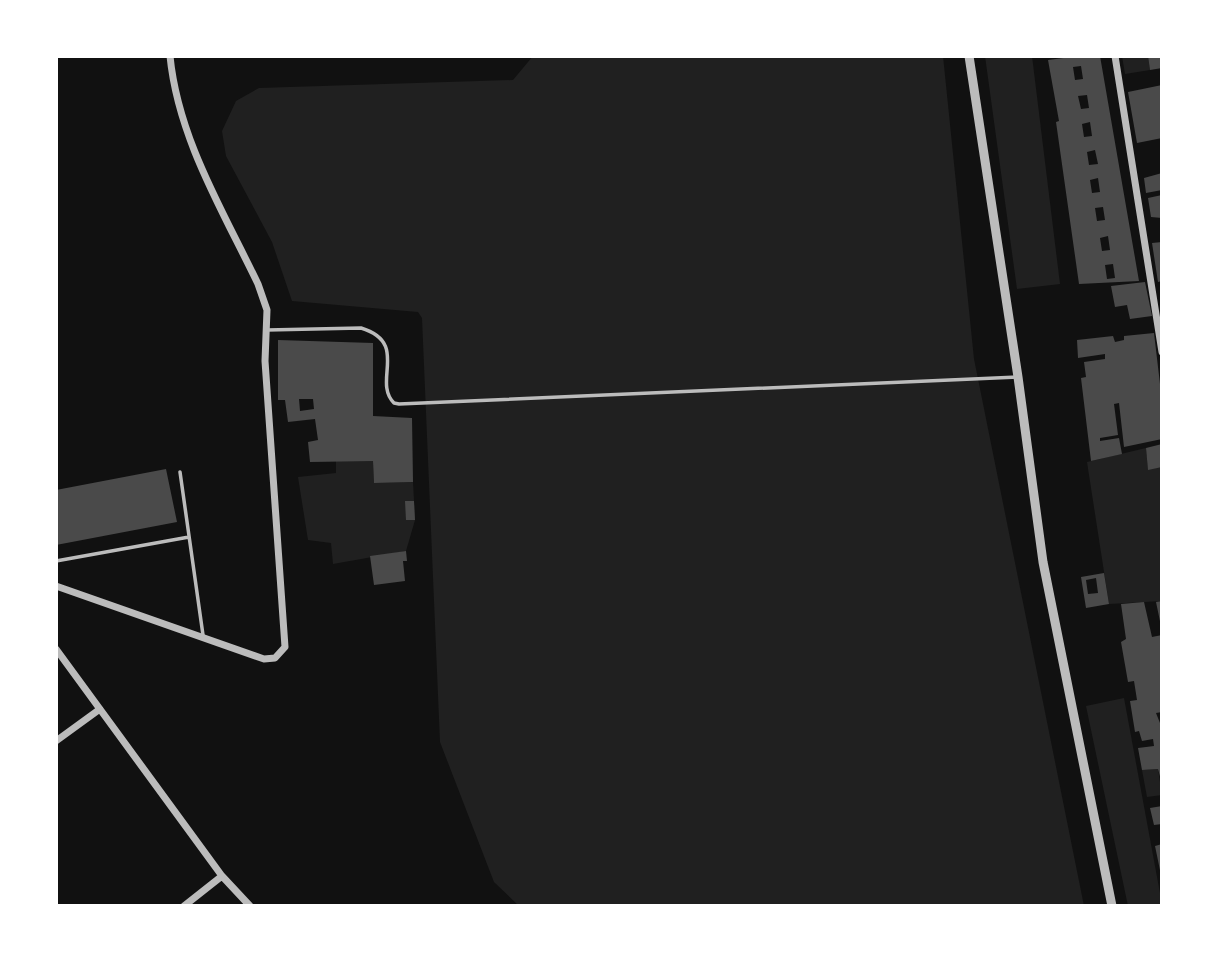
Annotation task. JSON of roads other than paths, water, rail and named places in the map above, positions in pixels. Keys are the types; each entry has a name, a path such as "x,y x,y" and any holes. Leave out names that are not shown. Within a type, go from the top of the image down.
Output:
{"street":[{"path":"56,586 270,659 279,655 286,642 265,361 267,330 264,297 184,127 175,94 170,56"},
{"path":"969,56 1043,562 1111,906"},
{"path":"1115,56 1162,352"},
{"path":"56,649 222,876 250,906"},
{"path":"56,741 100,709"},
{"path":"184,906 222,876"}],"lane":[{"path":"267,330 362,328 373,332 388,349 389,394 394,403 400,404 1018,377"},
{"path":"180,472 203,638"},
{"path":"56,561 189,537"}]}
